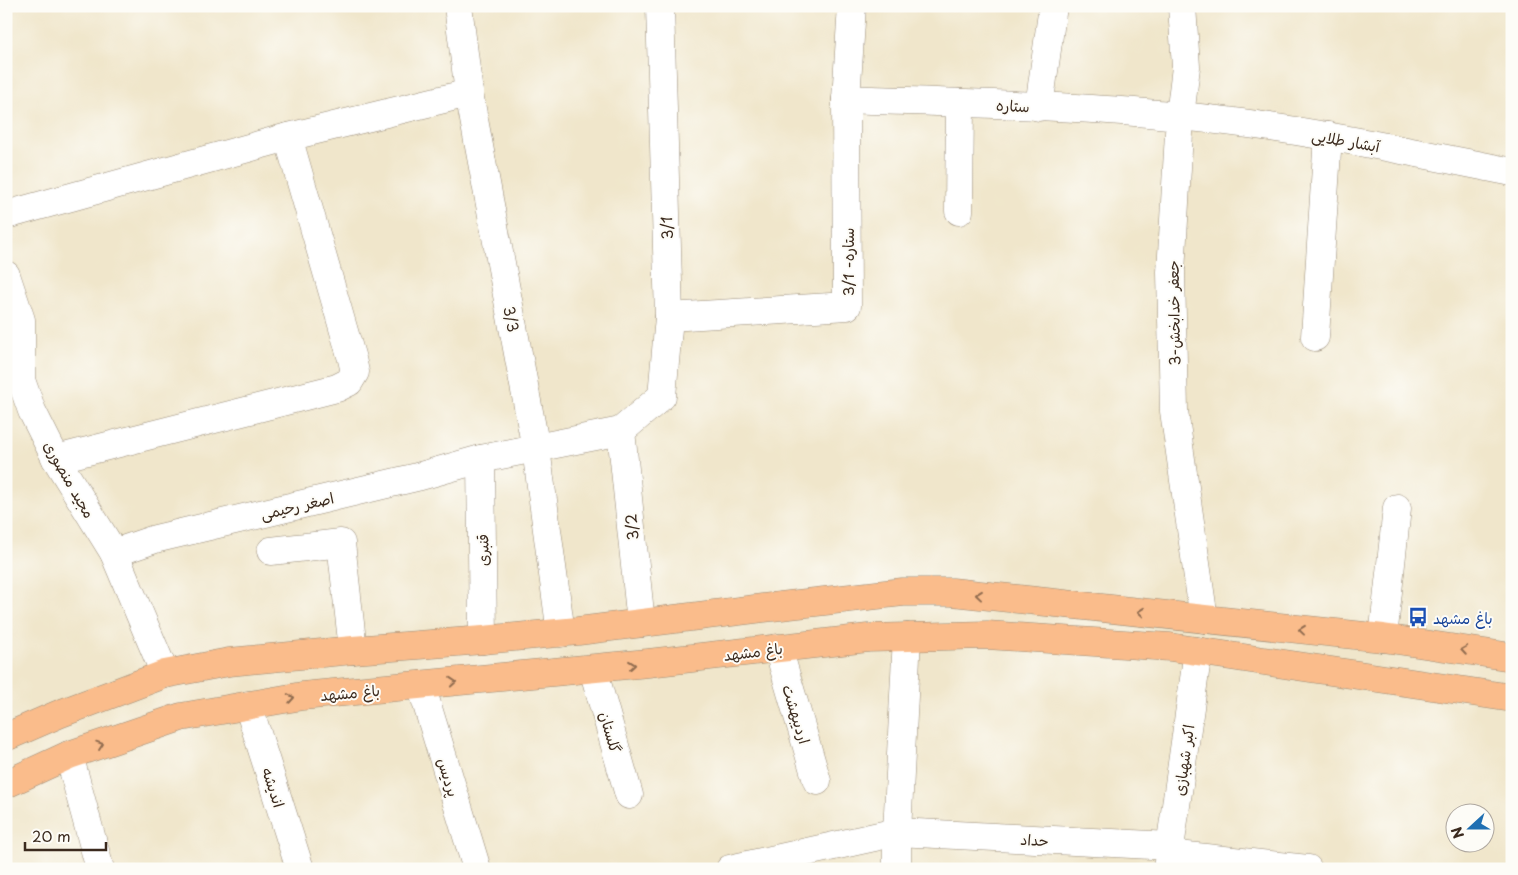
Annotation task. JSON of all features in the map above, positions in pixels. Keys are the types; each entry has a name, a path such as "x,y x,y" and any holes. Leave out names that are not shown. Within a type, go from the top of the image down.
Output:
{"main road":[{"path":"6,737 59,714 165,674 229,662 561,633 903,592 952,592 1383,638 1512,657"},
{"path":"808,602 803,613 804,625 809,636 818,643"},
{"path":"728,612 740,619 745,630 744,643 735,653"},
{"name":"باغ مشهد","path":"6,784 69,755 181,717 302,696 593,669 868,638 987,635 1170,647 1512,698"}],"street":[{"name":"3/3","path":"458,6 469,93 536,448 561,633"},
{"name":"3/1","path":"621,431 662,396 669,317 660,6"},
{"path":"846,99 852,6"},
{"path":"1039,107 1052,6"},
{"name":"جعفر خدابخش-3","path":"1182,6 1186,67 1180,116 1171,272 1174,411 1204,619"},
{"path":"6,215 288,137 469,93"},
{"name":"ستاره- 3/1","path":"669,317 847,306 846,99"},
{"name":"ستاره","path":"846,99 1039,107 1180,116"},
{"path":"959,211 960,103"},
{"name":"آبشار طلایی","path":"1180,116 1328,136 1512,172"},
{"path":"1315,338 1328,136"},
{"path":"56,459 337,388 349,382 355,372 352,359 288,137"},
{"name":"مجید منصوری","path":"6,275 21,320 21,380 32,411 56,459 114,553 165,674"},
{"name":"اصغر رحیمی","path":"114,553 154,539 417,477 481,459 621,431"},
{"name":"3/2","path":"621,431 641,623"},
{"name":"قنبری","path":"481,459 483,640"},
{"path":"1383,638 1396,508"},
{"path":"271,551 341,543 353,650"},
{"path":"897,869 897,832 908,637"},
{"name":"اردیبهشت","path":"778,648 817,781"},
{"name":"اکبر شهبازی","path":"1169,856 1198,651"},
{"name":"گلستان","path":"593,669 629,795"},
{"name":"پردیس","path":"421,685 477,869"},
{"name":"اندیشه","path":"248,706 300,869"},
{"path":"69,755 100,869"},
{"name":"حداد","path":"730,869 757,866 897,832 1308,869"}],"place":[{"name":"باغ مشهد","path":"1418,617"}]}
